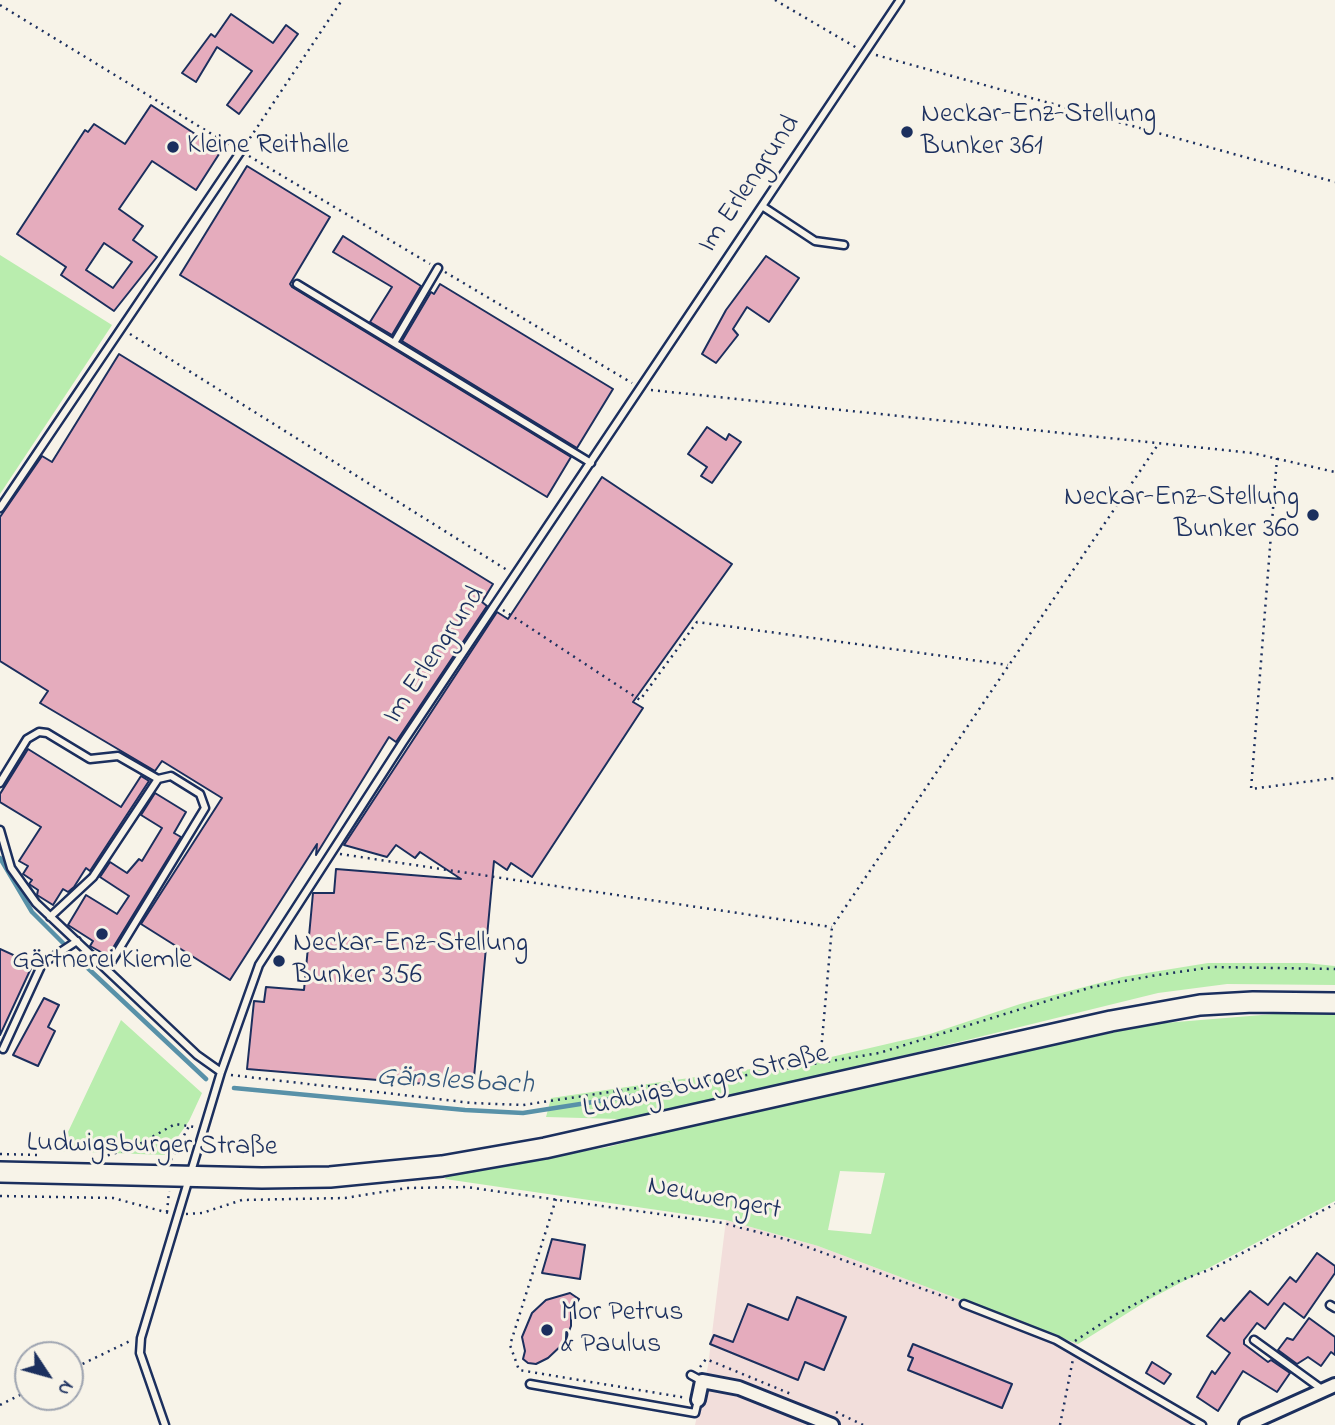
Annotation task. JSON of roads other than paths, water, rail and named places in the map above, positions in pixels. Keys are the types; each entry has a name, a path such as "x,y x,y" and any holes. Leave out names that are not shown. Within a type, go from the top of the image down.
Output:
{"main road":[{"name":"Ludwigsburger Straße","path":"0,1172 330,1177 442,1166 545,1148 1124,1019 1200,1005 1309,1001 1335,1003"}],"street":[{"path":"698,1400 696,1378 739,1388 832,1425"},
{"path":"1246,1425 1272,1420 1335,1384"}],"lane":[{"name":"Im Erlengrund","path":"165,1425 140,1353 141,1338 221,1072 259,965 330,852 900,0"},
{"path":"0,508 241,151"},
{"path":"762,206 815,241 844,245"},
{"path":"394,343 438,268"},
{"path":"297,284 591,463"},
{"path":"0,783 27,739 39,732 47,733 90,759 118,756 158,779 171,776 200,794 205,808 107,969"},
{"path":"50,917 93,877 158,779"},
{"path":"0,830 11,868 36,903 197,1055 221,1072"},
{"path":"3,1049 42,964 77,941"},
{"path":"964,1304 1067,1347 1202,1425"},
{"path":"1254,1340 1322,1390"},
{"path":"530,1384 695,1413 698,1400"}],"waterway":[{"name":"Gänslesbach","path":"0,858 32,912 63,943"},
{"path":"77,958 206,1079"},
{"name":"Gänslesbach","path":"234,1088 523,1113 644,1094 672,1094"}],"place":[{"name":"Neckar-Enz-Stellung Bunker 361","path":"907,132"},
{"name":"Kleine Reithalle","path":"173,147"},
{"name":"Neckar-Enz-Stellung Bunker 360","path":"1313,515"},
{"name":"Gärtnerei Kiemle","path":"102,934"},
{"name":"Neckar-Enz-Stellung Bunker 356","path":"279,961"},
{"name":"Mor Petrus & Paulus","path":"547,1330"}]}
